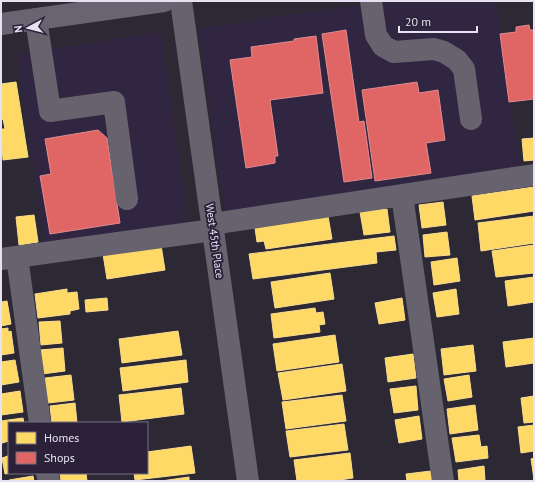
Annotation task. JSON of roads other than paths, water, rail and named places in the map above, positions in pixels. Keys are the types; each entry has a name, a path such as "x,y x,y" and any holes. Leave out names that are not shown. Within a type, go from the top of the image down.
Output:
{"main road":[{"path":"1,24 164,1"}],"street":[{"name":"West 45th Place","path":"181,1 248,481"},
{"path":"371,1 376,35 383,46 394,52 434,50 444,52 457,60 464,69 471,119"},
{"path":"36,19 50,111 114,102 127,199"},
{"path":"40,422 9,258 213,227 402,195 534,175"},
{"path":"402,195 443,481"}]}
